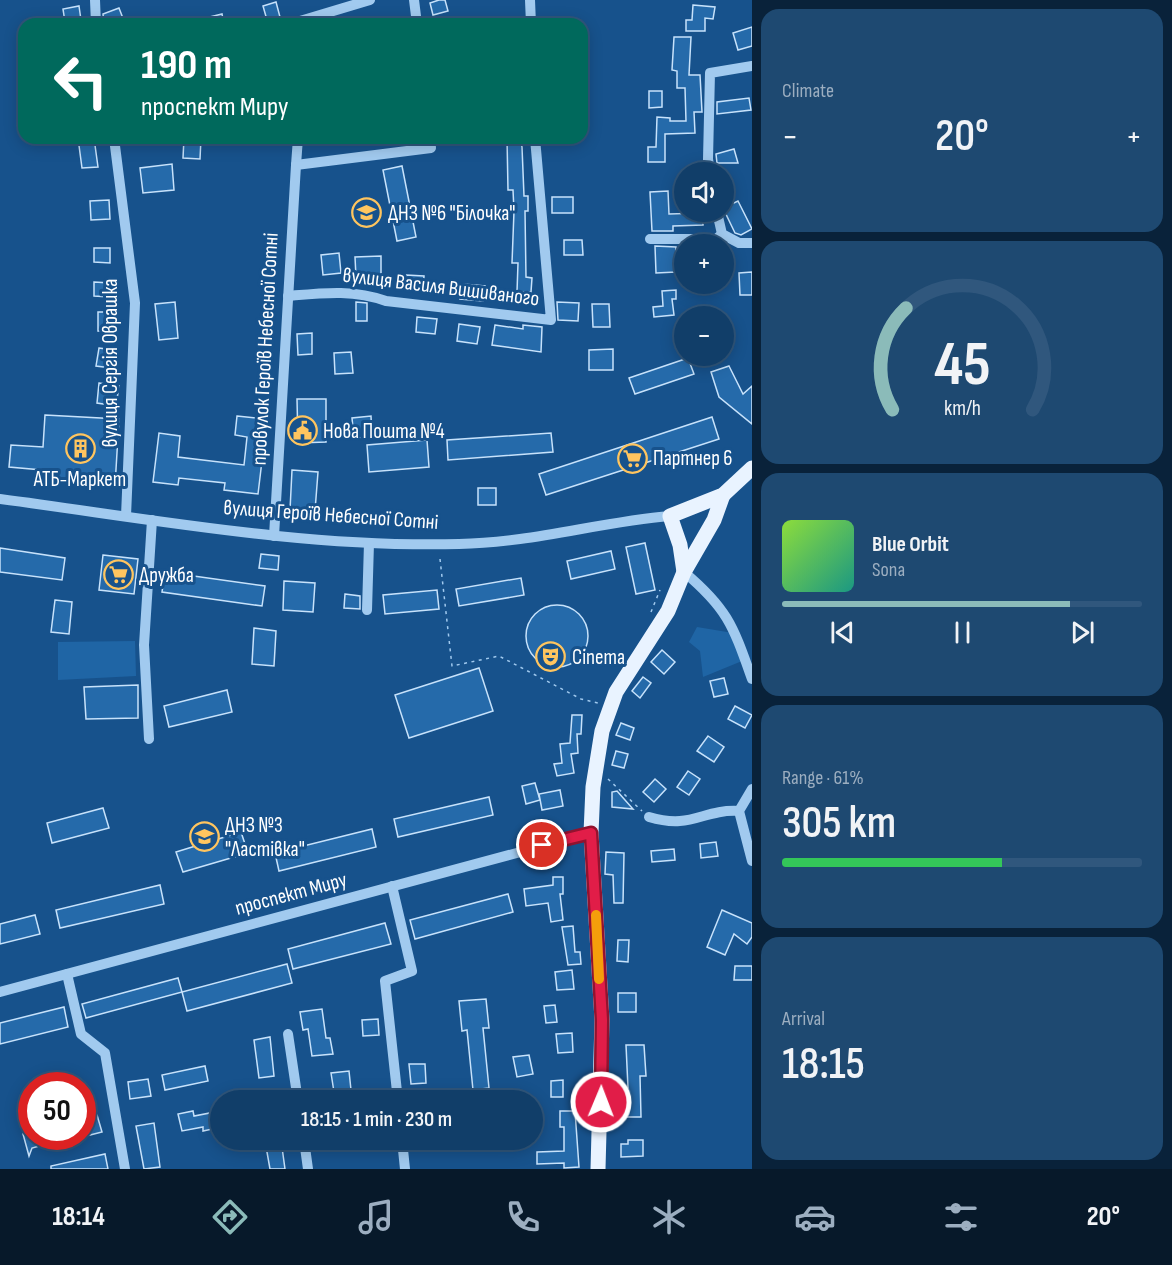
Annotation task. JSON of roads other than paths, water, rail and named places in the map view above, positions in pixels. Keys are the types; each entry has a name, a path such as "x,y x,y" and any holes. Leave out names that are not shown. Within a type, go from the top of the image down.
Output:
{"main road":[{"name":"вулиця Героїв Небесної Сотні","path":"670,516 723,495 752,468"},
{"path":"598,1169 602,1020 591,833 593,787 606,721 616,692 668,611 684,572 714,520 723,495"},
{"path":"670,516 680,545 684,572"}],"street":[{"path":"95,0 96,18"},
{"path":"310,18 370,0"},
{"path":"414,0 416,18"},
{"path":"530,0 531,18"},
{"path":"708,162 710,73 752,66"},
{"name":"вулиця Сергія Оврашка","path":"115,144 135,303 126,516"},
{"name":"провулок Героїв Небесної Сотні","path":"274,536 298,144"},
{"path":"296,165 431,148 431,144"},
{"name":"вулиця Василя Вишиваного","path":"288,296 345,292 369,294 386,301 551,320 536,144"},
{"path":"719,222 722,234"},
{"path":"650,239 674,239"},
{"path":"734,240 739,243 752,243"},
{"name":"вулиця Героїв Небесної Сотні","path":"0,499 274,536 369,543 452,544 513,541 627,520 670,516"},
{"path":"149,740 144,645 152,519"},
{"path":"367,610 369,543"},
{"path":"684,572 711,594 732,623 752,679"},
{"path":"752,789 739,811 752,861"},
{"path":"649,817 682,823 728,810 739,811"},
{"name":"проспект Миру","path":"0,992 591,833"},
{"path":"392,886 412,971 385,981 397,1090"},
{"path":"67,974 81,1034 105,1053 126,1169"},
{"path":"288,1034 296,1090"},
{"path":"305,1150 308,1169"},
{"path":"403,1150 405,1169"}],"place":[{"name":"ДНЗ №6 \"Білочка\"","path":"367,213"},
{"name":"Нова Пошта №4","path":"302,431"},
{"name":"АТБ-Маркет","path":"80,448"},
{"name":"Партнер 6","path":"632,458"},
{"name":"Дружба","path":"118,575"},
{"name":"Cinema","path":"551,657"},
{"name":"ДНЗ №3 \"Ластівка\"","path":"204,837"}]}
